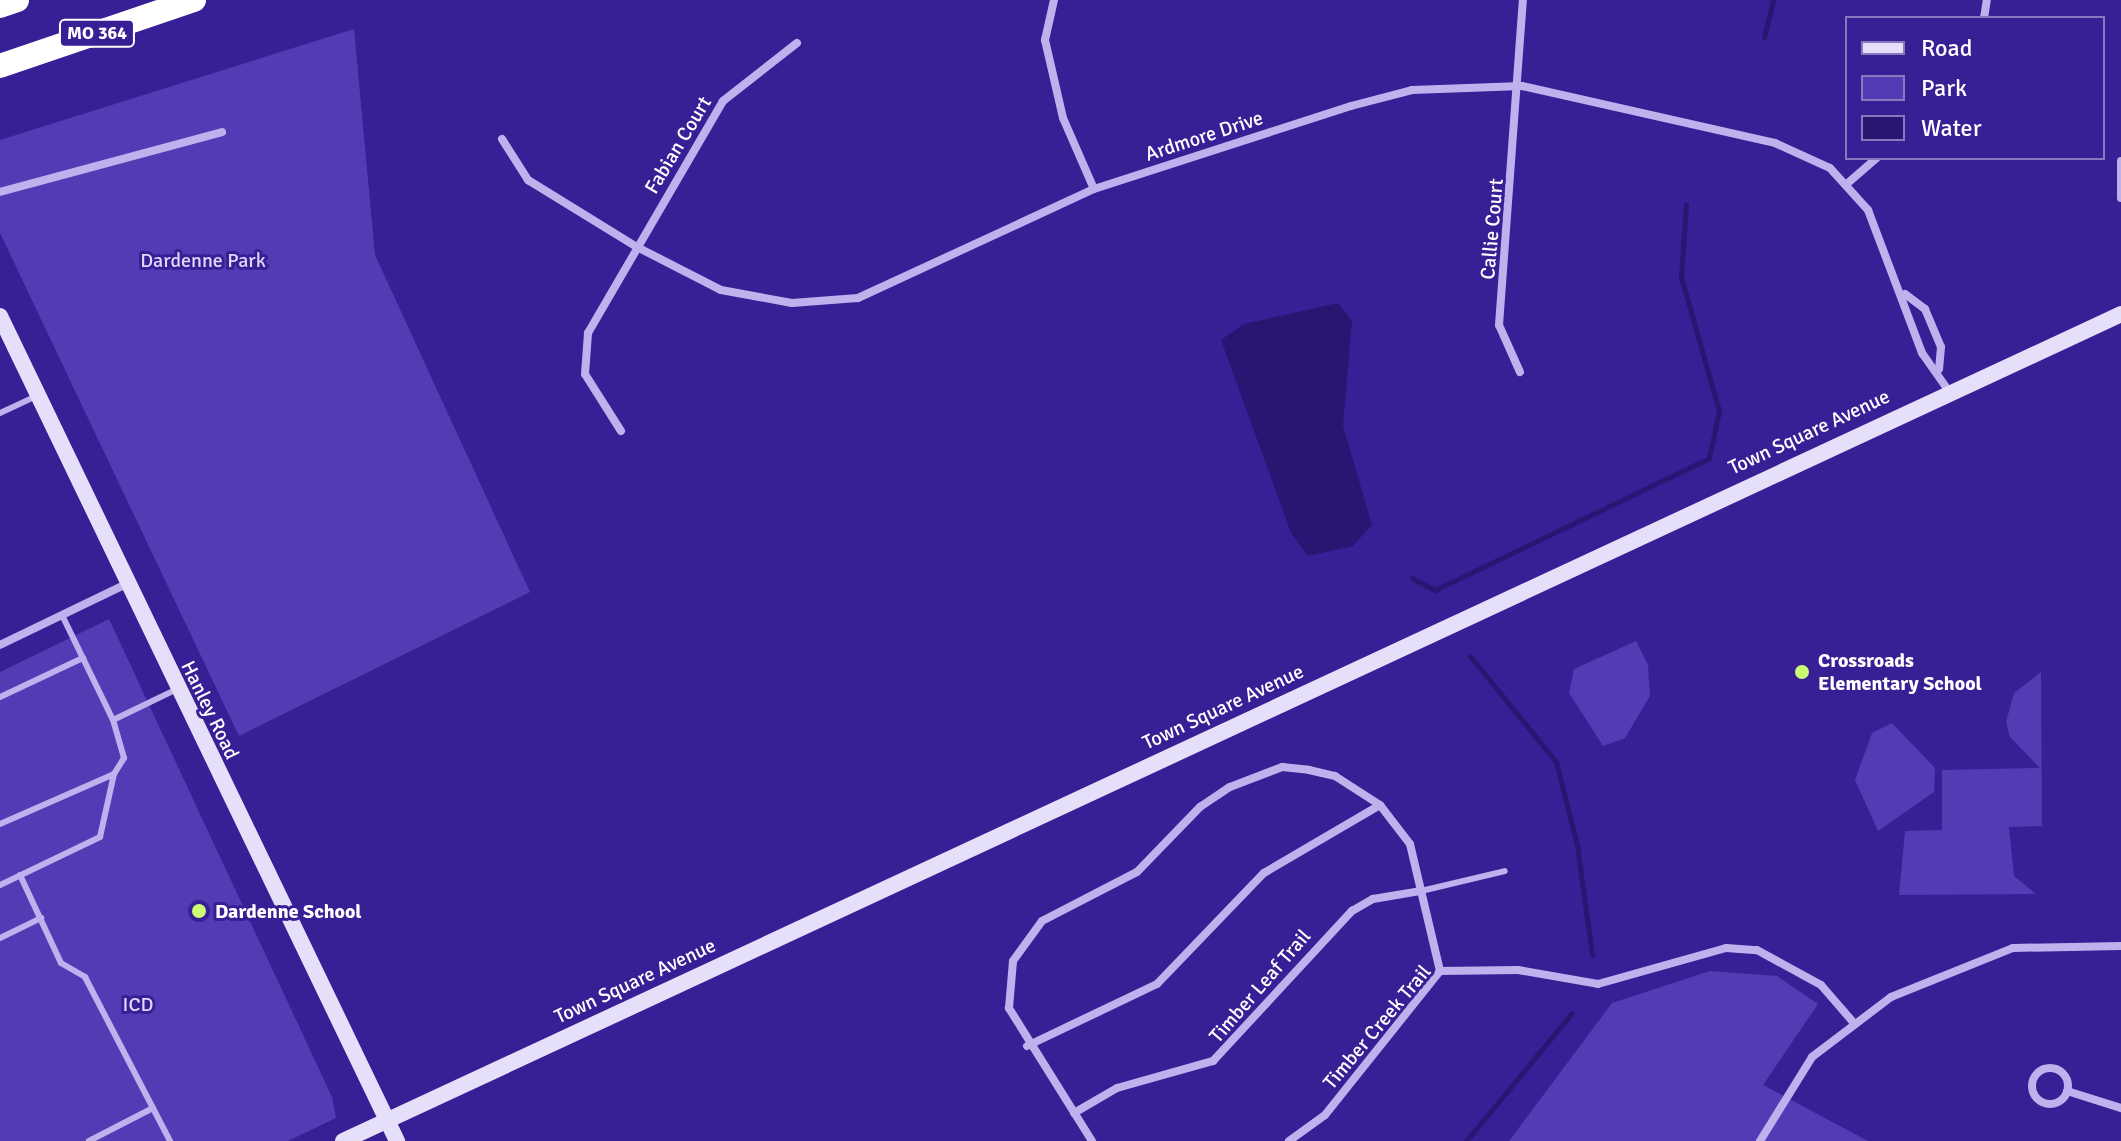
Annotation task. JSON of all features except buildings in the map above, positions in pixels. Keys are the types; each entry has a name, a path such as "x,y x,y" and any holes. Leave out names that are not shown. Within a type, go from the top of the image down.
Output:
{"highway":[{"path":"0,6 17,0"},
{"name":"MO 364","path":"0,66 194,0"}],"main road":[{"name":"Town Square Avenue","path":"343,1141 1948,390 2121,314"},
{"name":"Hanley Road","path":"0,316 126,584 397,1141"}],"street":[{"path":"1054,0 1045,40 1063,118 1094,189"},
{"name":"Callie Court","path":"1520,372 1499,325 1522,86 1523,0"},
{"name":"Fabian Court","path":"621,431 585,374 584,351 637,247 723,101 797,43"},
{"name":"Ardmore Drive","path":"502,139 528,180 637,247 721,290 792,303 858,298 1094,189 1412,90 1522,86 1775,143 1849,182"},
{"path":"0,192 222,132"},
{"path":"1875,160 1849,182 1905,294 1922,353 1939,369 1948,390"},
{"path":"2121,161 2121,198"},
{"path":"1905,294 1925,309 1941,347 1939,369"},
{"path":"0,645 126,584"},
{"path":"1092,1141 1027,1046 1009,1008 1007,982 1026,937 1042,921 1137,872 1200,807 1282,767 1335,776 1380,805 1410,844 1440,971"},
{"path":"1027,1046 1157,984 1264,873 1380,805"},
{"name":"Timber Leaf Trail","path":"1074,1113 1117,1088 1213,1061 1352,911 1373,899 1421,891"},
{"path":"1760,1141 1812,1057 1853,1022 1891,997 2013,948 2121,946"},
{"name":"Timber Creek Trail","path":"1289,1141 1325,1115 1440,971 1518,970 1598,984 1726,948 1757,950 1821,985 1853,1022"},
{"path":"2052,1068 2066,1078 2067,1091 2050,1104 2034,1097 2031,1085 2041,1070 2052,1068"},
{"path":"2067,1091 2121,1108"}],"lane":[{"path":"0,413 37,395"},
{"path":"0,885 100,837 114,774 124,758 113,720 62,615"},
{"path":"0,697 83,658"},
{"path":"113,720 178,689"},
{"path":"0,824 114,774"},
{"path":"1421,891 1505,871"},
{"path":"20,875 61,963 85,977 170,1141"},
{"path":"0,938 41,918"},
{"path":"89,1141 153,1108"}],"green space":[{"name":"Dardenne Park","path":"354,29 375,255 530,592 239,736 0,233 0,140"},
{"name":"ICD","path":"109,619 332,1097 336,1118 288,1141 0,1141 0,672"},
{"path":"1636,641 1648,665 1650,696 1625,738 1603,746 1569,693 1574,669"},
{"path":"2041,672 2042,826 2009,827 2014,876 2036,894 1899,895 1905,831 1942,830 1942,770 2040,768 2010,737 2006,722 2014,693"},
{"path":"1892,723 1935,768 1934,792 1878,831 1855,780 1872,733"},
{"path":"1710,971 1777,976 1818,1004 1763,1085 1868,1141 1509,1141 1612,1003"}],"water":[{"path":"1338,303 1352,321 1343,426 1372,525 1353,546 1308,556 1291,533 1221,340 1244,324"}],"waterway":[{"path":"1764,37 1773,0"},
{"path":"1412,578 1435,590 1709,458 1719,411 1681,277 1686,204"},
{"path":"1470,656 1556,762 1577,845 1592,955"},
{"path":"1466,1141 1572,1013"}],"place":[{"name":"Crossroads Elementary School","path":"1802,672"},
{"name":"Dardenne School","path":"199,911"}]}
